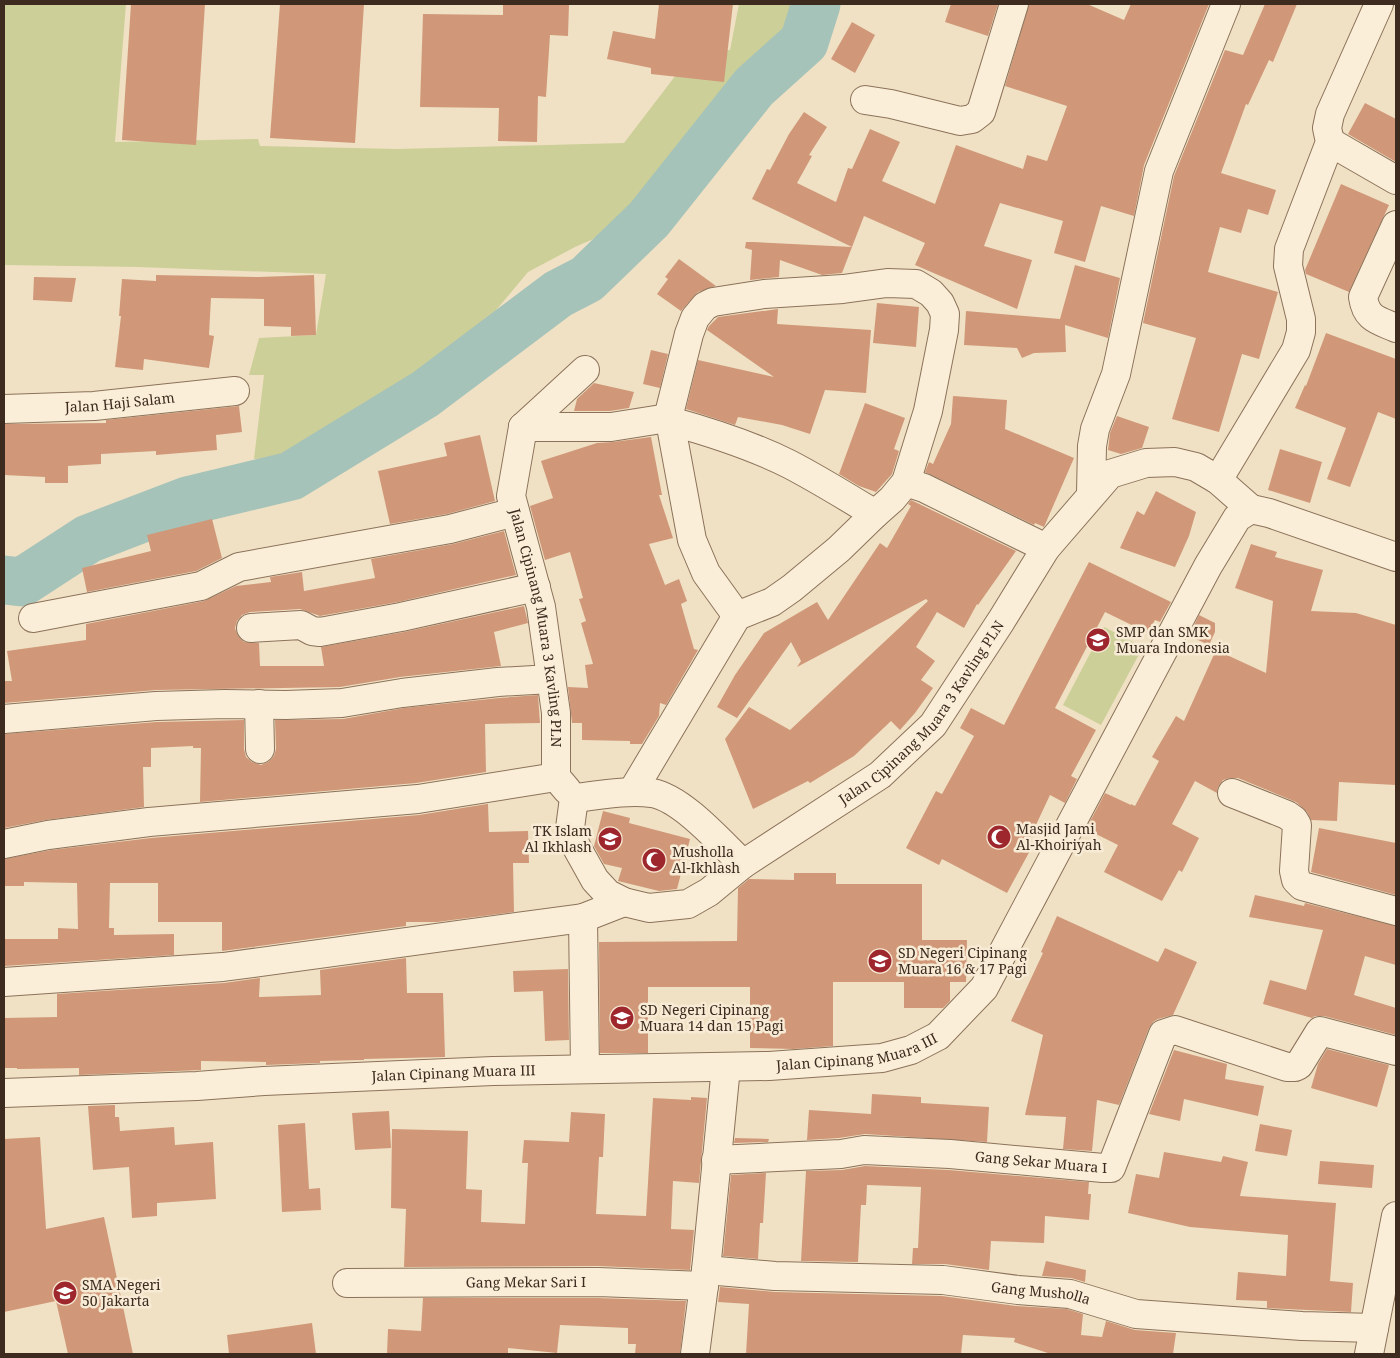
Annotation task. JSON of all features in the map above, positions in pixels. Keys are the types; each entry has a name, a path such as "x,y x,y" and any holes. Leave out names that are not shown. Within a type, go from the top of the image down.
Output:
{"street":[{"path":"865,100 891,104 960,121 972,119 981,112 1014,4"},
{"path":"1091,493 1092,446 1095,428 1116,374 1159,171 1226,4"},
{"path":"1218,480 1296,350 1301,332 1301,319 1288,266 1289,249 1330,142 1327,128 1330,114 1379,4"},
{"path":"1330,142 1396,180"},
{"path":"1396,224 1363,297 1364,307 1371,316 1396,328"},
{"path":"632,792 737,616 772,602 792,588 839,549 892,499 906,482 928,411 944,330 945,314 940,303 931,293 916,284 886,283 843,289 764,294 713,302 705,306 695,318 689,334 669,420 692,540 706,574 737,616"},
{"path":"523,427 585,370"},
{"name":"Jalan Haji Salam","path":"4,409 94,406 235,391"},
{"path":"523,427 612,427 669,420 707,431 788,464 875,514"},
{"name":"Jalan Cipinang Muara 3 Kavling PLN","path":"523,427 510,496 542,607 556,713 556,777"},
{"name":"Jalan Cipinang Muara 3 Kavling PLN","path":"574,798 570,828 576,846 595,880 608,894 624,902 650,908 688,904 709,892 743,864 880,775 933,725 1046,548 1091,493 1110,474 1146,463 1175,462 1196,467 1218,480 1251,509"},
{"path":"906,482 924,488 1046,548"},
{"path":"1251,509 1269,513 1396,557"},
{"name":"Jalan Cipinang Muara III","path":"4,1093 197,1086 264,1081 493,1071 726,1067 882,1058 910,1050 938,1036 984,988 1208,566 1237,518 1251,509"},
{"path":"33,618 201,586 239,567 450,529 515,512"},
{"path":"252,628 301,625 312,631 320,632 401,617 536,587"},
{"path":"4,719 156,706 342,703 402,693 498,682 551,679"},
{"path":"259,704 260,749"},
{"path":"4,844 149,822 418,799 556,777 574,798 632,792 654,793 674,801 743,864"},
{"path":"1232,793 1287,815 1294,820 1297,825 1294,870 1296,880 1302,886 1396,911"},
{"path":"4,982 223,967 583,918 624,902"},
{"path":"583,918 585,1069"},
{"name":"Gang Sekar Muara I","path":"716,1160 841,1154 864,1150 950,1154 1111,1168 1163,1034 1168,1031 1175,1030 1287,1067 1299,1065 1320,1031 1396,1051"},
{"path":"695,1354 705,1278 726,1067"},
{"path":"1369,1354 1396,1216"},
{"name":"Gang Musholla","path":"705,1278 775,1276 943,1280 1018,1290 1070,1294 1136,1314 1302,1326 1374,1328"},
{"name":"Gang Mekar Sari I","path":"347,1283 598,1282 705,1278"}],"green space":[{"path":"4,4 126,4 115,142 258,139 260,146 398,149 624,143 692,54 730,50 739,4 808,4 798,37 753,83 642,218 575,247 528,272 492,315 443,364 299,457 254,459 264,375 249,375 259,338 316,335 326,274 138,267 4,265"},
{"path":"1104,627 1143,647 1101,725 1063,705"}],"building":[{"path":"131,4 205,4 196,145 122,140"},
{"path":"280,4 364,4 355,143 270,138"},
{"path":"503,4 569,4 568,36 550,35 546,97 538,96 537,142 498,141 499,108 420,107 423,14 503,15"},
{"path":"659,4 733,4 724,82 651,74 651,68 607,59 613,31 655,39"},
{"path":"951,4 998,4 988,36 945,22"},
{"path":"1029,4 1087,4 1124,20 1131,4 1209,4 1144,165 1134,216 1101,206 1085,262 1054,253 1063,221 1000,203 984,246 1032,260 1017,309 915,265 925,243 864,216 852,247 752,199 767,169 770,170 789,134 804,112 827,127 809,155 812,156 797,183 836,202 848,168 852,169 870,129 900,142 882,181 935,204 956,145 1023,169 1027,155 1047,161 1067,106 1005,86"},
{"path":"1265,4 1297,4 1273,62 1269,60 1248,105 1246,104 1221,173 1276,190 1268,215 1248,209 1241,233 1220,227 1208,272 1278,292 1259,359 1242,354 1219,432 1172,419 1196,338 1143,323 1174,176 1225,50 1243,55"},
{"path":"852,22 875,35 855,73 831,59"},
{"path":"1365,103 1396,119 1396,162 1348,134"},
{"path":"1341,184 1389,205 1349,292 1306,274 1305,270"},
{"path":"746,242 852,247 842,273 822,275 780,260 779,277 750,280 752,250 745,248"},
{"path":"679,259 716,286 698,292 681,311 657,294 668,279 665,277"},
{"path":"1075,265 1120,278 1108,338 1065,325 1066,352 1034,353 1022,358 1017,348 964,345 966,311 1060,319"},
{"path":"156,275 259,277 314,275 316,335 291,336 291,327 264,326 264,299 211,298 209,335 214,336 209,368 144,359 143,370 115,367 121,316 119,316 122,279 156,281"},
{"path":"34,277 76,278 72,302 33,300"},
{"path":"877,303 919,307 916,347 873,343"},
{"path":"778,309 777,324 871,330 866,393 825,390 810,434 782,425 738,417 735,425 686,409 698,360 774,377 707,330 718,317"},
{"path":"1326,333 1396,359 1396,419 1378,412 1350,487 1327,479 1346,428 1295,408 1306,386"},
{"path":"651,350 668,354 660,388 643,384"},
{"path":"594,383 634,392 629,408 610,411 574,411 577,399"},
{"path":"953,396 1007,400 1005,429 1074,458 1044,527 1035,523 1034,525 925,472 929,462 933,464 951,424"},
{"path":"865,403 905,418 894,449 899,451 892,474 876,492 859,486 839,474"},
{"path":"239,406 242,432 216,435 217,450 156,455 156,451 101,454 101,464 68,466 68,483 45,483 45,477 4,475 4,424 106,423 106,420"},
{"path":"1117,416 1149,427 1142,448 1121,454 1108,450 1110,433"},
{"path":"480,435 495,501 447,514 390,524 378,471 447,456 444,443"},
{"path":"651,437 662,495 659,495 673,538 649,544 665,585 679,579 687,601 681,604 694,649 698,650 666,705 660,703 659,716 642,744 630,744 630,741 582,740 582,723 572,723 568,687 588,688 585,665 593,664 581,623 586,621 579,599 583,598 570,552 545,560 530,506 553,498 541,461 597,443"},
{"path":"1280,449 1322,462 1310,503 1268,490"},
{"path":"1156,491 1196,512 1189,536 1175,567 1120,548 1137,511 1144,515"},
{"path":"911,500 1016,551 977,604 964,628 937,612 916,647 935,661 921,680 933,688 900,730 891,721 854,756 810,783 808,781 753,809 725,739 749,707 790,730 928,601 926,599 797,667 801,661 791,642 737,718 717,707 735,675 764,633 817,602 828,620 880,543 887,548 911,506 908,504"},
{"path":"212,519 222,558 196,571 87,592 82,568 151,551 147,535"},
{"path":"504,531 516,575 398,602 320,616 300,609 250,612 242,615 237,621 235,628 238,636 244,642 259,643 260,666 324,666 321,647 404,632 524,606 528,623 494,632 501,666 400,677 340,687 156,690 4,703 4,681 12,681 7,651 86,640 86,624 204,601 236,586 271,582 270,577 302,572 304,591 375,578 371,559 453,544"},
{"path":"1251,544 1277,552 1275,557 1323,570 1311,611 1356,613 1396,625 1396,785 1339,782 1337,821 1311,820 1307,812 1296,802 1238,778 1223,780 1218,787 1217,793 1195,781 1172,824 1199,838 1182,872 1179,870 1162,901 1104,872 1118,845 1086,829 1105,793 1135,806 1159,761 1152,757 1176,716 1184,721 1216,650 1266,673 1273,601 1235,588"},
{"path":"1089,562 1171,602 1160,622 1155,620 1148,633 1105,612 1055,708 1096,730 1071,776 1077,779 1065,803 1050,795 1027,844 1032,847 1007,893 942,859 939,865 906,848 936,791 942,794 974,736 960,728 971,708 1004,725"},
{"path":"1199,615 1215,623 1215,632 1209,645 1189,636"},
{"path":"538,695 540,723 485,724 486,772 416,783 200,802 201,748 193,748 193,746 151,748 151,767 143,767 144,807 46,820 4,828 4,734 157,722 244,720 244,749 246,757 252,762 261,765 268,762 274,756 276,749 275,720 343,719 404,708"},
{"path":"488,804 489,832 528,831 529,863 513,863 514,912 437,922 406,922 406,926 222,951 222,922 158,922 158,883 110,883 109,928 114,928 114,935 174,934 174,955 4,966 4,939 58,939 58,928 78,929 77,883 24,882 24,886 4,886 4,859 51,850 151,838 419,815"},
{"name":"Musholla Al-Ikhlash","path":"603,811 630,818 629,823 690,839 677,889 659,891 618,881 622,868 604,864 594,846"},
{"path":"1319,828 1396,843 1396,895 1311,872"},
{"path":"794,873 836,873 836,884 922,884 922,940 967,940 966,982 950,982 950,1001 943,1008 904,1008 904,982 833,982 833,1046 794,1049 750,1048 750,987 648,987 648,1053 600,1053 599,942 737,941 738,888 749,879 794,880"},
{"path":"1255,895 1304,906 1305,903 1396,926 1396,965 1365,956 1354,995 1396,1008 1396,1035 1324,1016 1312,1018 1263,1004 1270,980 1306,990 1323,930 1249,917"},
{"path":"1057,916 1158,962 1165,948 1197,962 1173,1015 1158,1019 1149,1028 1119,1105 1097,1100 1092,1151 1063,1149 1066,1117 1025,1115 1043,1035 1011,1021 1043,953 1041,952"},
{"path":"406,958 407,993 443,993 445,1057 364,1059 266,1065 266,1062 201,1061 201,1070 79,1075 79,1068 4,1068 4,1018 57,1017 57,994 224,983 260,978 259,997 321,995 320,970"},
{"path":"568,969 569,1040 545,1041 543,991 514,992 513,971"},
{"path":"1327,1049 1389,1065 1377,1107 1311,1088 1318,1064"},
{"path":"1174,1050 1227,1064 1225,1079 1264,1086 1258,1116 1184,1099 1180,1121 1149,1114"},
{"path":"872,1094 921,1097 921,1103 989,1107 987,1142 865,1134 807,1140 809,1110 871,1114"},
{"path":"691,1097 707,1098 699,1183 673,1181 671,1229 694,1230 690,1270 598,1266 404,1267 406,1209 391,1208 392,1129 468,1131 466,1189 482,1190 481,1222 525,1224 528,1163 522,1163 524,1140 569,1142 571,1112 605,1114 603,1157 599,1157 596,1214 646,1216 653,1098 691,1100"},
{"path":"115,1105 115,1117 119,1117 120,1131 174,1127 175,1145 213,1142 216,1199 157,1203 157,1216 132,1218 129,1167 93,1170 88,1106"},
{"path":"389,1111 391,1148 355,1150 352,1113"},
{"path":"305,1123 309,1189 320,1188 321,1210 282,1212 278,1125"},
{"path":"1260,1124 1292,1130 1287,1156 1255,1151"},
{"name":"SMA Negeri 50 Jakarta","path":"40,1137 46,1229 104,1217 133,1354 68,1354 56,1301 4,1312 4,1139"},
{"path":"735,1138 769,1139 768,1142 734,1143"},
{"path":"1164,1152 1221,1162 1223,1156 1248,1162 1240,1196 1336,1203 1330,1281 1353,1283 1351,1312 1267,1308 1267,1301 1236,1300 1238,1272 1286,1276 1288,1235 1190,1227 1128,1213 1136,1174 1159,1178"},
{"path":"1320,1161 1374,1165 1372,1188 1318,1184"},
{"path":"865,1166 949,1170 1089,1182 1088,1194 1091,1194 1089,1220 1045,1216 1044,1243 991,1241 989,1270 945,1264 912,1264 913,1248 918,1248 921,1187 867,1185 866,1205 861,1205 858,1262 801,1261 806,1171 842,1170"},
{"path":"766,1173 763,1223 760,1223 758,1259 723,1256 731,1175"},
{"path":"1046,1261 1086,1270 1085,1282 1071,1278 1042,1276"},
{"path":"720,1287 775,1292 942,1296 1016,1306 1067,1309 1083,1314 1081,1335 1102,1337 1106,1321 1135,1330 1176,1333 1173,1354 1051,1354 1014,1342 1015,1338 963,1335 961,1354 746,1354 749,1304 718,1302"},
{"path":"423,1298 598,1298 686,1301 680,1354 635,1354 636,1344 628,1344 628,1328 560,1325 557,1353 508,1348 508,1354 387,1354 388,1329 421,1331"},
{"path":"312,1323 316,1354 229,1354 227,1335"}],"waterway":[{"path":"4,580 22,582 88,539 187,501 291,476 425,394 558,294 587,279 649,219 754,87 804,42 816,4"}],"place":[{"name":"SMP dan SMK Muara Indonesia","path":"1098,640"},
{"name":"Masjid Jami Al-Khoiriyah","path":"999,837"},
{"name":"TK Islam Al Ikhlash","path":"610,839"},
{"name":"Musholla Al-Ikhlash","path":"654,860"},
{"name":"SD Negeri Cipinang Muara 16 & 17 Pagi","path":"880,961"},
{"name":"SD Negeri Cipinang Muara 14 dan 15 Pagi","path":"622,1018"},
{"name":"SMA Negeri 50 Jakarta","path":"65,1293"}]}
